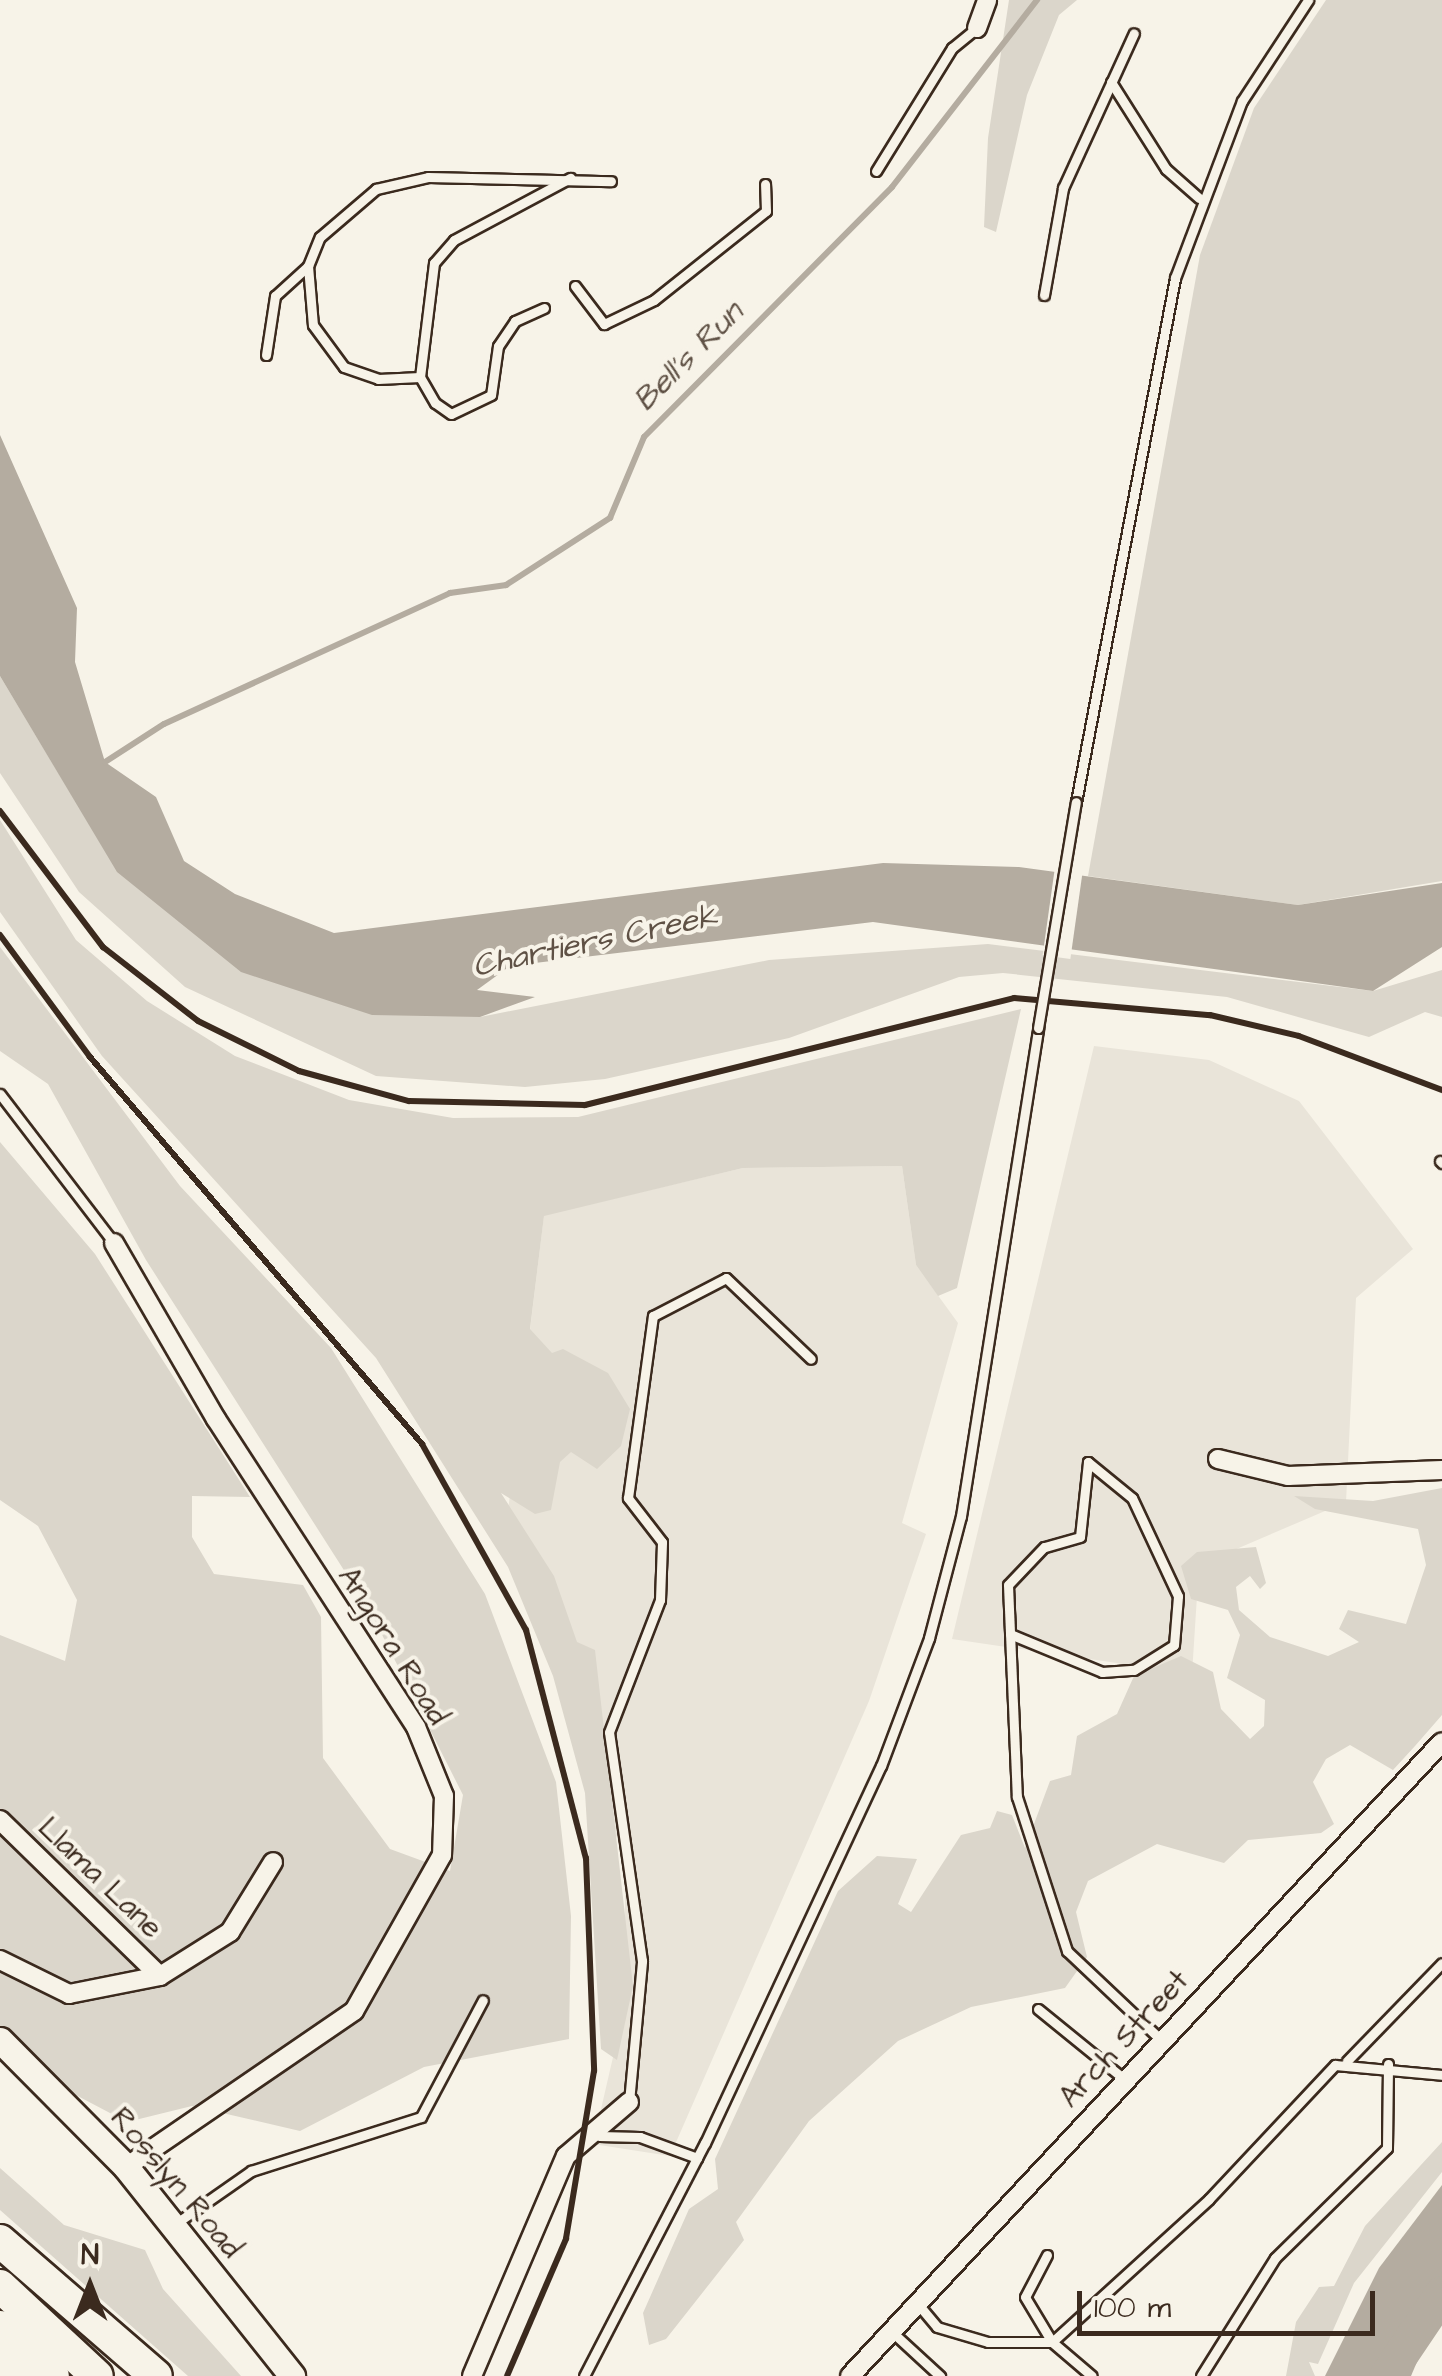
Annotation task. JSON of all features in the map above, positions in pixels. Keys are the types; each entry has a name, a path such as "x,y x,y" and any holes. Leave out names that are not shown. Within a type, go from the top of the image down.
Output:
{"highway":[{"path":"0,2241 156,2376"},
{"path":"0,2286 97,2376"},
{"path":"0,2327 53,2376"},
{"path":"0,2357 17,2376"}],"street":[{"path":"978,28 987,0"},
{"name":"Angora Road","path":"114,1244 216,1419 416,1727 444,1796 442,1856 354,2011 126,2166"},
{"path":"1218,1459 1288,1476 1442,1470"},
{"name":"Arch Street","path":"850,2376 1442,1742"},
{"name":"Llama Lane","path":"0,1820 160,1976"},
{"name":"Llama Lane","path":"0,1960 70,1994 160,1976 230,1932 273,1862"},
{"name":"Rosslyn Road","path":"0,2040 126,2166 292,2376"},
{"path":"472,2376 536,2208 566,2156 600,2136 630,2102"}],"lane":[{"path":"584,2376 697,2158 881,1766 930,1638 961,1516 1076,802 1175,278 1199,198 1242,101 1308,0"},
{"path":"876,171 952,48 978,28"},
{"path":"1044,295 1062,188 1134,33"},
{"path":"1111,82 1166,169 1199,198"},
{"path":"544,308 515,322 498,346 491,396 475,408 451,414 420,376 434,262 454,240 570,178"},
{"path":"266,355 275,296 308,266 343,214 398,180 611,180"},
{"path":"575,286 604,324 654,300 703,270 766,210 765,184"},
{"path":"308,266 312,325 344,367 378,379 420,376"},
{"path":"0,1094 114,1244"},
{"path":"630,2102 642,1961 609,1732 660,1600 662,1542 628,1498 653,1316 726,1278 811,1359"},
{"path":"1010,1634 1102,1672 1134,1670 1174,1645 1178,1596 1132,1498 1088,1462 1080,1537 1044,1547 1008,1585 1010,1634 1017,1797 1052,1924 1067,1951 1160,2040"},
{"path":"917,2303 938,2327 971,2337 1052,2342 1347,2062 1442,1963"},
{"path":"173,2226 252,2171 421,2117 484,2000"},
{"path":"1038,2008 1124,2079"},
{"path":"1347,2062 1388,2064 1442,2075"},
{"path":"1200,2376 1275,2258 1387,2148 1388,2064"},
{"path":"600,2136 640,2138 697,2158"},
{"path":"1047,2254 1025,2297 1052,2342 1092,2376"},
{"path":"892,2331 940,2376"}],"shaded area":[{"path":"1009,0 1077,0 1059,15 1027,95 996,232 984,227 988,138"},
{"path":"1326,0 1442,0 1442,881 1298,905 1088,876 1200,255 1254,108"},
{"path":"0,676 116,869 480,1017 769,960 988,944 1373,991 1442,970 1442,1017 1425,1012 1369,1037 1227,997 1003,973 959,977 789,1038 605,1079 525,1087 376,1076 185,987 79,892 0,773"},
{"path":"0,820 76,940 147,1001 235,1056 349,1100 453,1118 578,1117 1021,1009 957,1288 938,1296 916,1265 902,1166 743,1168 544,1216 530,1329 552,1353 563,1349 608,1373 630,1409 621,1446 597,1469 571,1452 560,1462 551,1510 535,1514 501,1493 554,1576 577,1642 595,1650 633,1986 617,2060 601,2049 585,1793 553,1676 508,1567 376,1358 102,1056 0,912"},
{"path":"0,947 180,1186 331,1348 485,1594 556,1782 571,1916 569,2039 424,2067 300,2131 192,2106 127,2122 0,2055 0,1635 65,1661 77,1600 38,1526 0,1500 0,1142 95,1254 250,1497 192,1496 192,1537 214,1574 303,1585 321,1617 323,1758 390,1849 450,1871 463,1795 370,1611 146,1260 48,1084 0,1051"},
{"path":"1094,1046 1209,1060 1299,1101 1413,1249 1356,1298 1346,1502 1199,1565 1192,1674 952,1639"},
{"path":"902,1166 916,1265 958,1323 902,1523 926,1534 869,1701 670,2156 593,2144 625,2005 625,1861 507,1519 544,1215 743,1168"},
{"path":"1442,1488 1442,1715 1393,1770 1350,1745 1326,1759 1313,1782 1334,1824 1321,1833 1248,1840 1224,1863 1157,1844 1088,1881 1076,1912 1087,1957 1065,1988 971,2007 898,2041 809,2121 736,2222 744,2240 666,2339 649,2345 643,2313 689,2209 718,2189 715,2159 838,1891 877,1856 917,1859 898,1904 911,1912 961,1835 990,1828 997,1811 1012,1815 1025,1848 1050,1781 1071,1775 1077,1736 1117,1714 1134,1676 1181,1656 1213,1672 1221,1709 1250,1739 1264,1726 1265,1700 1227,1678 1240,1635 1228,1610 1191,1599 1181,1566 1197,1552 1256,1547 1266,1583 1260,1589 1250,1576 1236,1587 1239,1610 1270,1637 1328,1656 1359,1642 1339,1629 1348,1610 1406,1624 1426,1565 1418,1529 1315,1509 1294,1496 1373,1501"},
{"path":"1442,2142 1442,2172 1354,2283 1318,2364 1309,2362 1315,2376 1286,2376 1296,2322 1319,2287 1334,2286 1365,2226"},
{"path":"0,2168 64,2225 145,2250 163,2289 241,2376 188,2376 0,2210"}],"water":[{"path":"0,435 77,608 75,662 105,762 156,797 184,861 235,894 334,933 883,863 1019,867 1298,905 1442,883 1442,947 1373,991 873,922 510,966 477,990 535,997 480,1017 372,1015 241,972 117,872 0,676"},
{"path":"1442,2185 1442,2303 1411,2376 1325,2376 1379,2268"}],"pier":[{"path":"1055,867 1083,871 1070,959 1043,955"}],"waterway":[{"name":"Bell's Run","path":"105,762 164,724 450,593 506,585 610,518 644,437 892,187 1037,0"},
{"name":"Chartiers Creek","path":"1386,2376 1442,2293"}],"railway":[{"path":"0,811 103,947 198,1021 299,1071 409,1101 585,1105 1014,998 1210,1015 1299,1036 1442,1090"},
{"path":"0,935 90,1057 422,1444 526,1630 586,1858 594,2071 566,2239 507,2376"}]}
